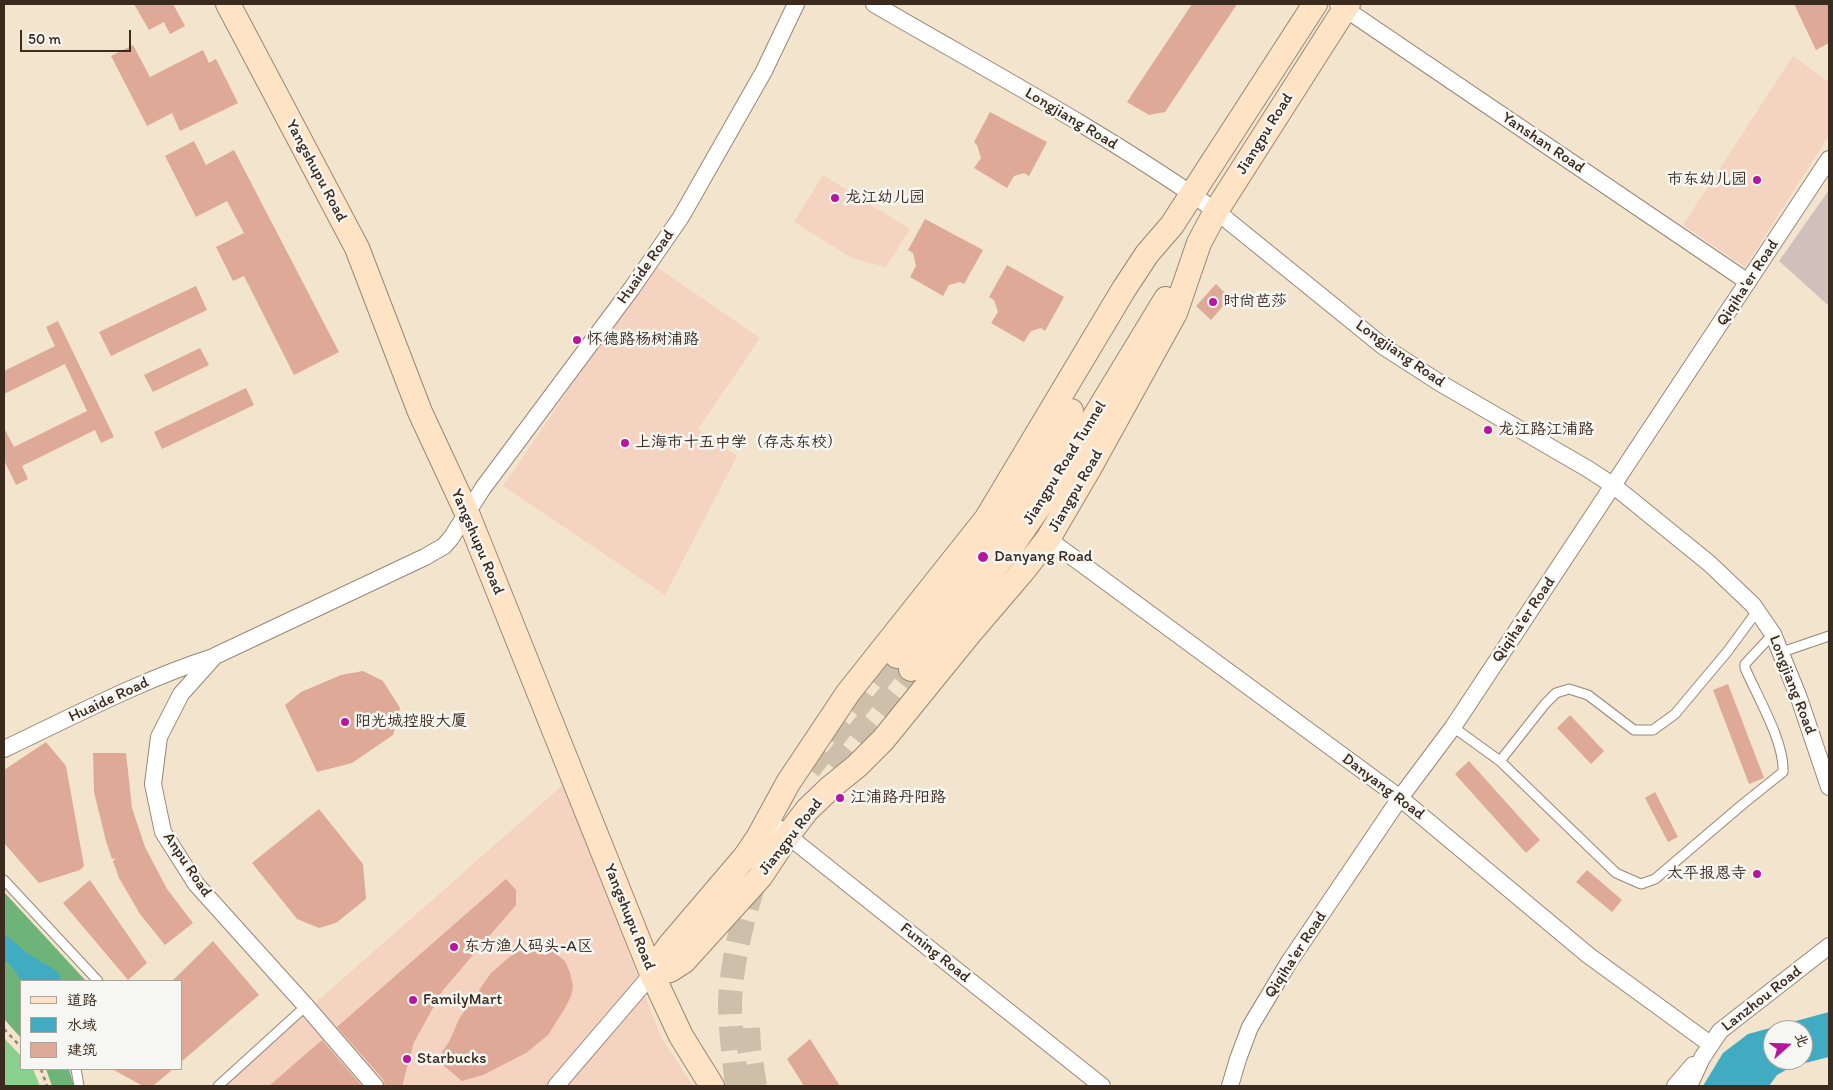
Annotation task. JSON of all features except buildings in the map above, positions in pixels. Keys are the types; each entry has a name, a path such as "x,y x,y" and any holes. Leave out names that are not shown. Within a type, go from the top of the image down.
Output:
{"main road":[{"name":"Yangshupu Road","path":"228,4 357,248 420,412 467,513 652,974 681,1036 712,1086"},
{"name":"Jiangpu Road","path":"652,974 670,945 745,857 793,775 848,693 987,518 1124,290 1147,254 1172,225 1315,4"},
{"name":"Jiangpu Road","path":"652,974 670,970 684,961 760,877 808,810 883,740 1048,539 1175,313 1199,243 1216,210 1343,5"},
{"name":"Jiangpu Road Tunnel","path":"1172,225 1028,489 1000,532 904,663 1012,546 1047,495 1199,243"}],"street":[{"name":"Huaide Road","path":"467,513 483,488 632,288 681,217 759,80 796,4"},
{"name":"Longjiang Road","path":"874,4 1093,131 1191,193 1216,210 1384,347 1448,388 1614,486 1710,564 1758,610 1774,634 1829,787"},
{"name":"Yanshan Road","path":"1343,5 1748,282"},
{"name":"Qiqiha'er Road","path":"1230,1086 1250,1027 1290,962 1400,798 1454,727 1829,159"},
{"name":"Anpu Road","path":"375,1086 196,884 163,832 153,784 159,738 182,694 215,656 436,551 451,538 467,513"},
{"name":"Danyang Road","path":"1048,539 1400,798 1588,955 1710,1044"},
{"name":"Huaide Road","path":"4,749 156,678 215,656"},
{"name":"Funing Road","path":"768,820 1102,1086"},
{"name":"Lanzhou Road","path":"1689,1086 1710,1044 1720,1031 1829,946"},
{"name":"Jiangpu Road","path":"556,1086 652,974"},
{"path":"1675,1086 1710,1044"}],"lane":[{"path":"1500,761 1545,704 1556,693 1569,689 1588,695 1634,730 1653,730 1675,714 1727,652 1758,610"},
{"path":"1454,727 1500,761 1616,873 1641,884 1655,879 1783,772 1784,761 1778,743 1745,668 1745,664 1774,634"},
{"path":"1782,652 1829,636"},
{"path":"4,880 97,980"},
{"path":"218,1086 306,1006"},
{"path":"76,1070 79,1086"}],"path":[{"path":"4,1029 20,1046"},
{"path":"41,1070 46,1086"}],"shaded area":[{"name":"市东幼儿园","path":"1793,56 1829,82 1829,135 1745,267 1683,225"},
{"name":"龙江幼儿园","path":"823,175 910,229 886,267 852,258 794,222"},
{"path":"1829,190 1829,306 1779,261"},
{"name":"上海市十五中学（存志东校）","path":"654,265 760,338 698,429 737,456 665,595 503,486"},
{"path":"564,784 661,1037 693,1086 221,1086"}],"green space":[{"path":"4,892 85,980 20,980 20,1037 4,1019"},
{"path":"4,1038 20,1055 20,1070 33,1070 40,1086 4,1086"},
{"path":"46,1070 69,1070 74,1086 52,1086"}],"water":[{"path":"4,933 27,953 57,971 62,980 21,980 9,963 4,961"},
{"path":"1829,1012 1829,1057 1813,1061 1813,1020 1800,1020"},
{"path":"1763,1030 1763,1070 1786,1070 1777,1075 1769,1086 1703,1086 1723,1053 1748,1034"}],"tunnel":[{"path":"809,769 897,656"},
{"path":"831,766 911,669"},
{"path":"737,1086 732,1044 731,986 739,939 755,880"},
{"path":"748,1028 755,1086"}],"place":[{"name":"市东幼儿园","path":"1757,180"},
{"name":"龙江幼儿园","path":"835,198"},
{"name":"时尚芭莎","path":"1213,302"},
{"name":"怀德路杨树浦路","path":"577,340"},
{"name":"龙江路江浦路","path":"1488,430"},
{"name":"上海市十五中学（存志东校）","path":"625,443"},
{"name":"Danyang Road","path":"983,557"},
{"name":"阳光城控股大厦","path":"345,722"},
{"name":"江浦路丹阳路","path":"840,798"},
{"name":"太平报恩寺","path":"1757,874"},
{"name":"东方渔人码头-A区","path":"454,947"},
{"name":"FamilyMart","path":"413,1000"},
{"name":"Starbucks","path":"407,1059"}]}
